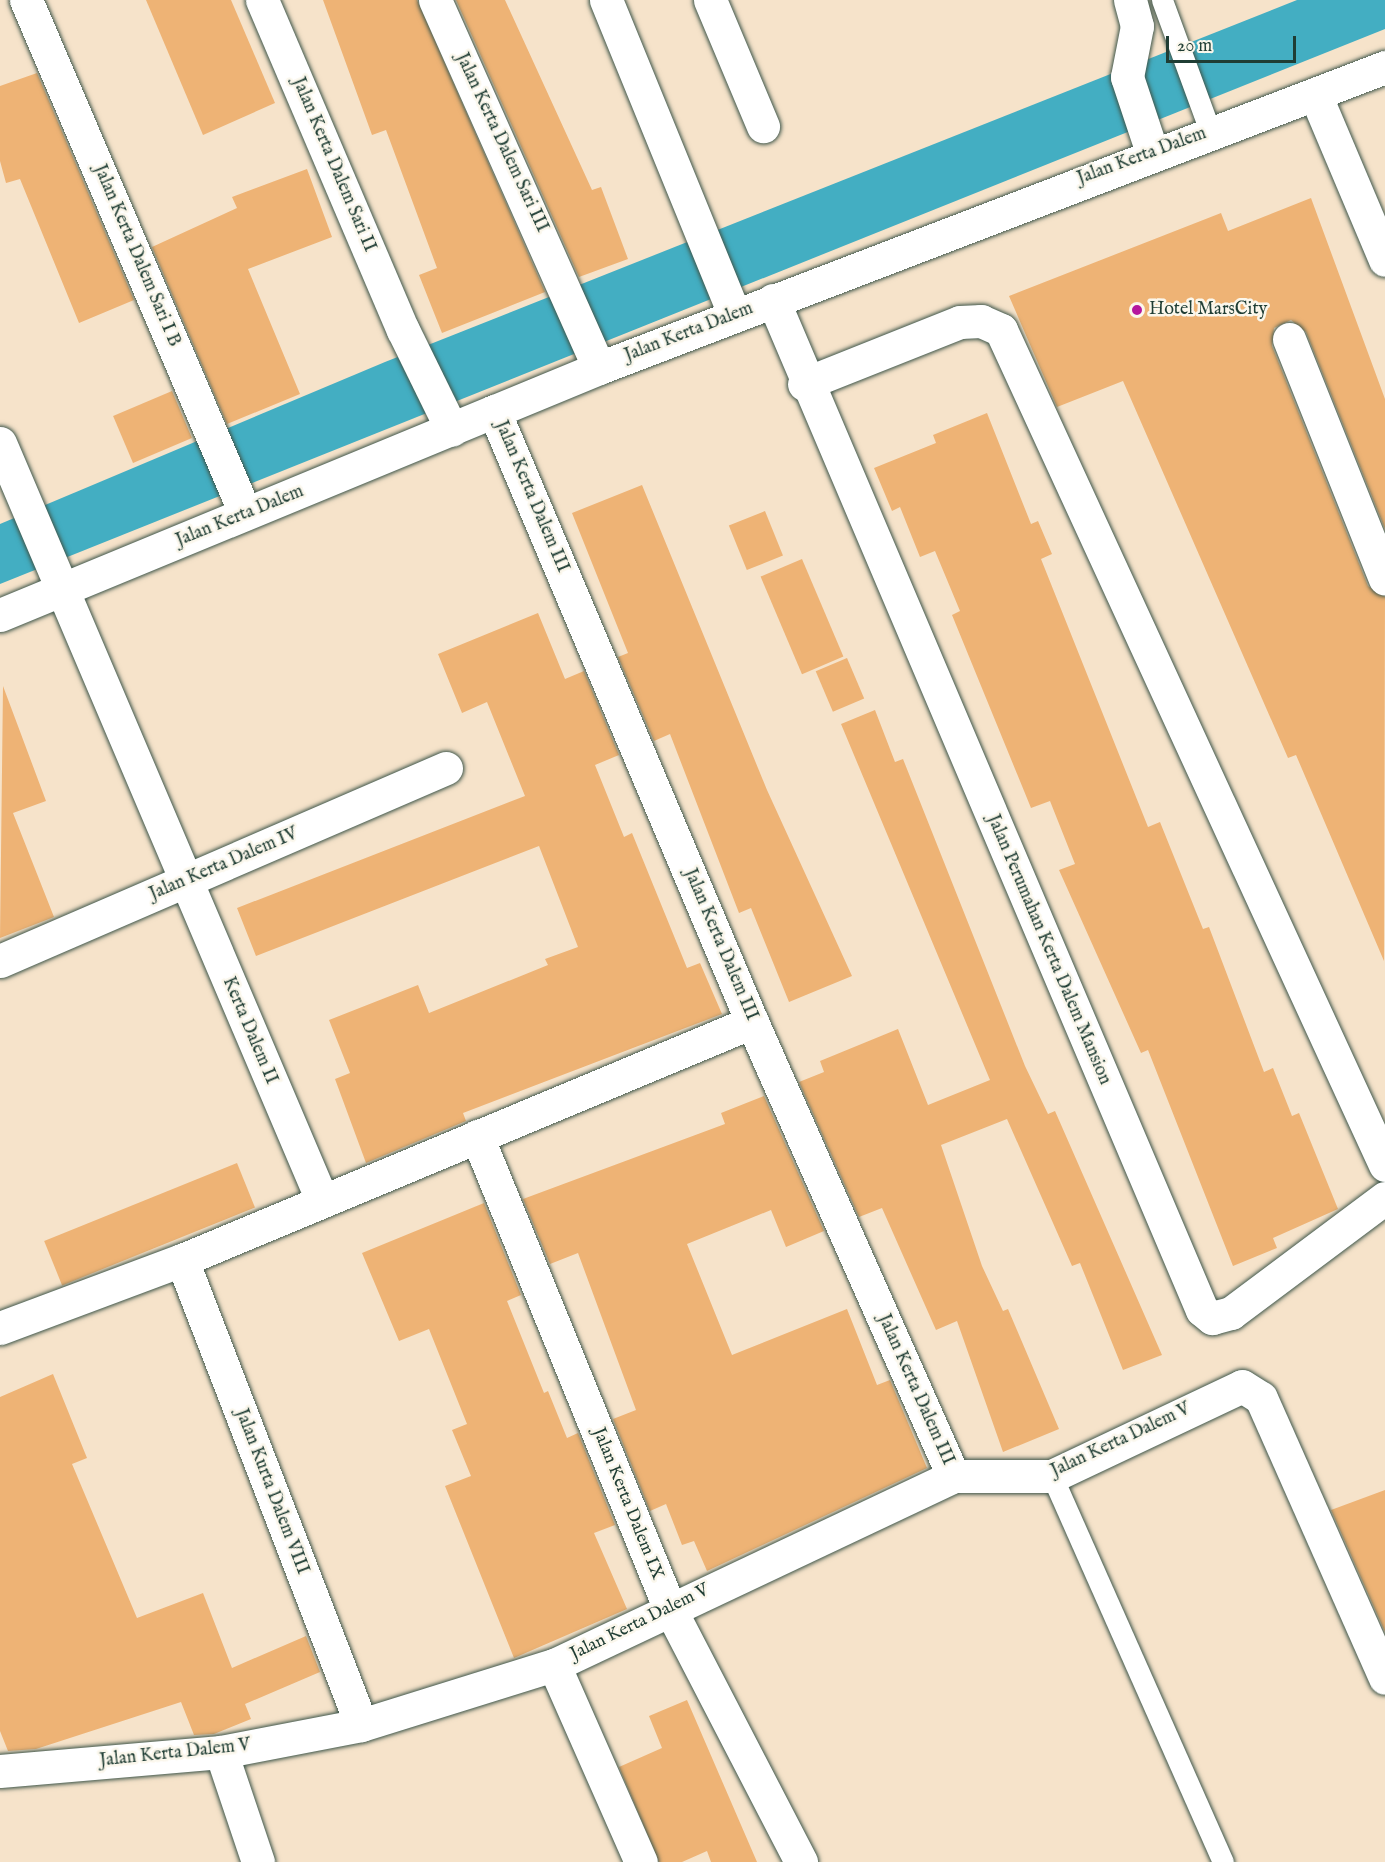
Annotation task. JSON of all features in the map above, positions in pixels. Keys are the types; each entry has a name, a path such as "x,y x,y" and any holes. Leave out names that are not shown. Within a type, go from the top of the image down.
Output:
{"street":[{"name":"Jalan Kerta Dalem Sari I B","path":"26,0 204,412 242,506"},
{"name":"Jalan Kerta Dalem Sari II","path":"262,0 403,330 449,422"},
{"name":"Jalan Kerta Dalem Sari III","path":"435,0 567,286 596,361"},
{"path":"606,0 700,222 733,310"},
{"path":"710,0 763,126"},
{"path":"1130,0 1137,26 1131,43 1127,77 1149,144"},
{"name":"Jalan Kerta Dalem","path":"0,615 61,579 449,422 494,411 596,361 733,310 773,300 1207,120 1315,94 1385,67"},
{"path":"1315,94 1385,260"},
{"name":"Jalan Perumahan Kerta Dalem Mansion","path":"773,300 804,384 1202,1310 1212,1318 1231,1313 1385,1198"},
{"path":"804,384 960,322 981,321 1001,330 1373,1109 1385,1165"},
{"path":"1288,339 1385,579"},
{"name":"Jalan Kerta Dalem III","path":"494,411 752,1022 953,1476"},
{"name":"Kerta Dalem II","path":"8,469 61,579 181,872 322,1200"},
{"name":"Jalan Kerta Dalem IV","path":"0,961 181,872 447,768"},
{"path":"0,1328 182,1260 752,1022"},
{"name":"Jalan Kerta Dalem IX","path":"477,1136 669,1607 801,1862"},
{"name":"Jalan Kurta Dalem VIII","path":"182,1260 361,1725"},
{"name":"Jalan Kerta Dalem V","path":"0,1772 221,1752 361,1725 554,1665 669,1607 953,1476 1052,1476 1228,1390 1249,1388 1261,1398 1385,1678"},
{"path":"554,1665 641,1862"},
{"path":"221,1752 258,1862"}],"lane":[{"path":"1162,0 1207,120"},
{"path":"1052,1476 1223,1862"}],"water":[{"path":"1297,0 1385,0 1385,29 0,584 0,524 385,362"}],"building":[{"path":"146,0 231,0 275,103 203,135"},
{"path":"323,0 417,0 545,292 442,333 419,275 437,268 386,130 372,135"},
{"path":"456,0 505,0 592,190 601,187 628,259 579,277"},
{"path":"37,73 134,300 79,323 20,179 6,183 0,161 0,86"},
{"path":"307,169 332,237 248,269 300,394 227,424 152,247 237,208 232,197"},
{"path":"1311,198 1385,399 1385,529 1306,332 1291,320 1274,328 1272,346 1368,586 1385,597 1384,961 1296,755 1288,758 1123,381 1057,407 1009,296 1221,213 1228,231"},
{"path":"172,391 192,438 133,463 113,416"},
{"path":"987,413 1031,524 1038,521 1052,554 1041,559 1148,827 1160,822 1203,929 1209,927 1264,1072 1273,1068 1292,1116 1299,1113 1338,1209 1273,1238 1277,1248 1233,1266 1148,1050 1141,1053 1059,870 1075,864 1050,801 1031,808 952,615 960,611 935,551 920,557 900,507 892,511 874,468 936,443 933,435"},
{"path":"642,485 767,790 852,976 789,1002 751,908 739,913 670,734 654,741 618,657 628,653 572,513"},
{"path":"765,511 783,556 747,570 729,526"},
{"path":"802,559 843,657 802,674 761,577"},
{"path":"538,613 565,679 584,671 619,755 595,765 624,837 632,833 687,968 700,963 722,1014 463,1113 466,1121 366,1163 335,1079 350,1073 329,1020 418,985 429,1013 548,965 545,959 578,947 539,846 256,956 237,908 525,796 487,702 462,713 438,654"},
{"path":"847,658 864,699 833,712 816,671"},
{"path":"3,686 46,801 13,813 54,917 0,938"},
{"path":"875,710 895,762 903,759 1025,1066 1048,1114 1055,1111 1162,1355 1123,1370 1080,1263 1072,1266 1007,1119 941,1145 982,1266 1003,1311 1008,1309 1059,1429 1003,1452 957,1321 936,1330 882,1208 859,1217 799,1082 824,1072 820,1061 898,1029 928,1105 990,1080 841,724"},
{"path":"764,1096 824,1231 786,1247 771,1210 687,1244 732,1355 847,1309 877,1385 890,1380 927,1468 707,1571 694,1541 682,1545 666,1504 650,1511 613,1419 636,1410 578,1253 550,1264 523,1199 725,1124 721,1113"},
{"path":"237,1163 255,1208 62,1285 44,1241"},
{"path":"484,1203 521,1295 507,1301 544,1393 548,1391 567,1438 578,1433 615,1525 594,1533 627,1609 514,1658 445,1486 471,1476 452,1430 467,1424 429,1329 399,1341 362,1253"},
{"path":"53,1374 87,1458 72,1464 137,1618 203,1593 232,1668 306,1636 320,1672 245,1704 251,1719 214,1734 194,1735 181,1702 36,1749 8,1751 0,1731 0,1397"},
{"path":"1385,1490 1385,1632 1331,1510"},
{"path":"687,1700 757,1862 711,1862 707,1851 682,1862 659,1862 619,1767 662,1748 649,1716"}],"place":[{"name":"Hotel MarsCity","path":"1137,310"}]}
